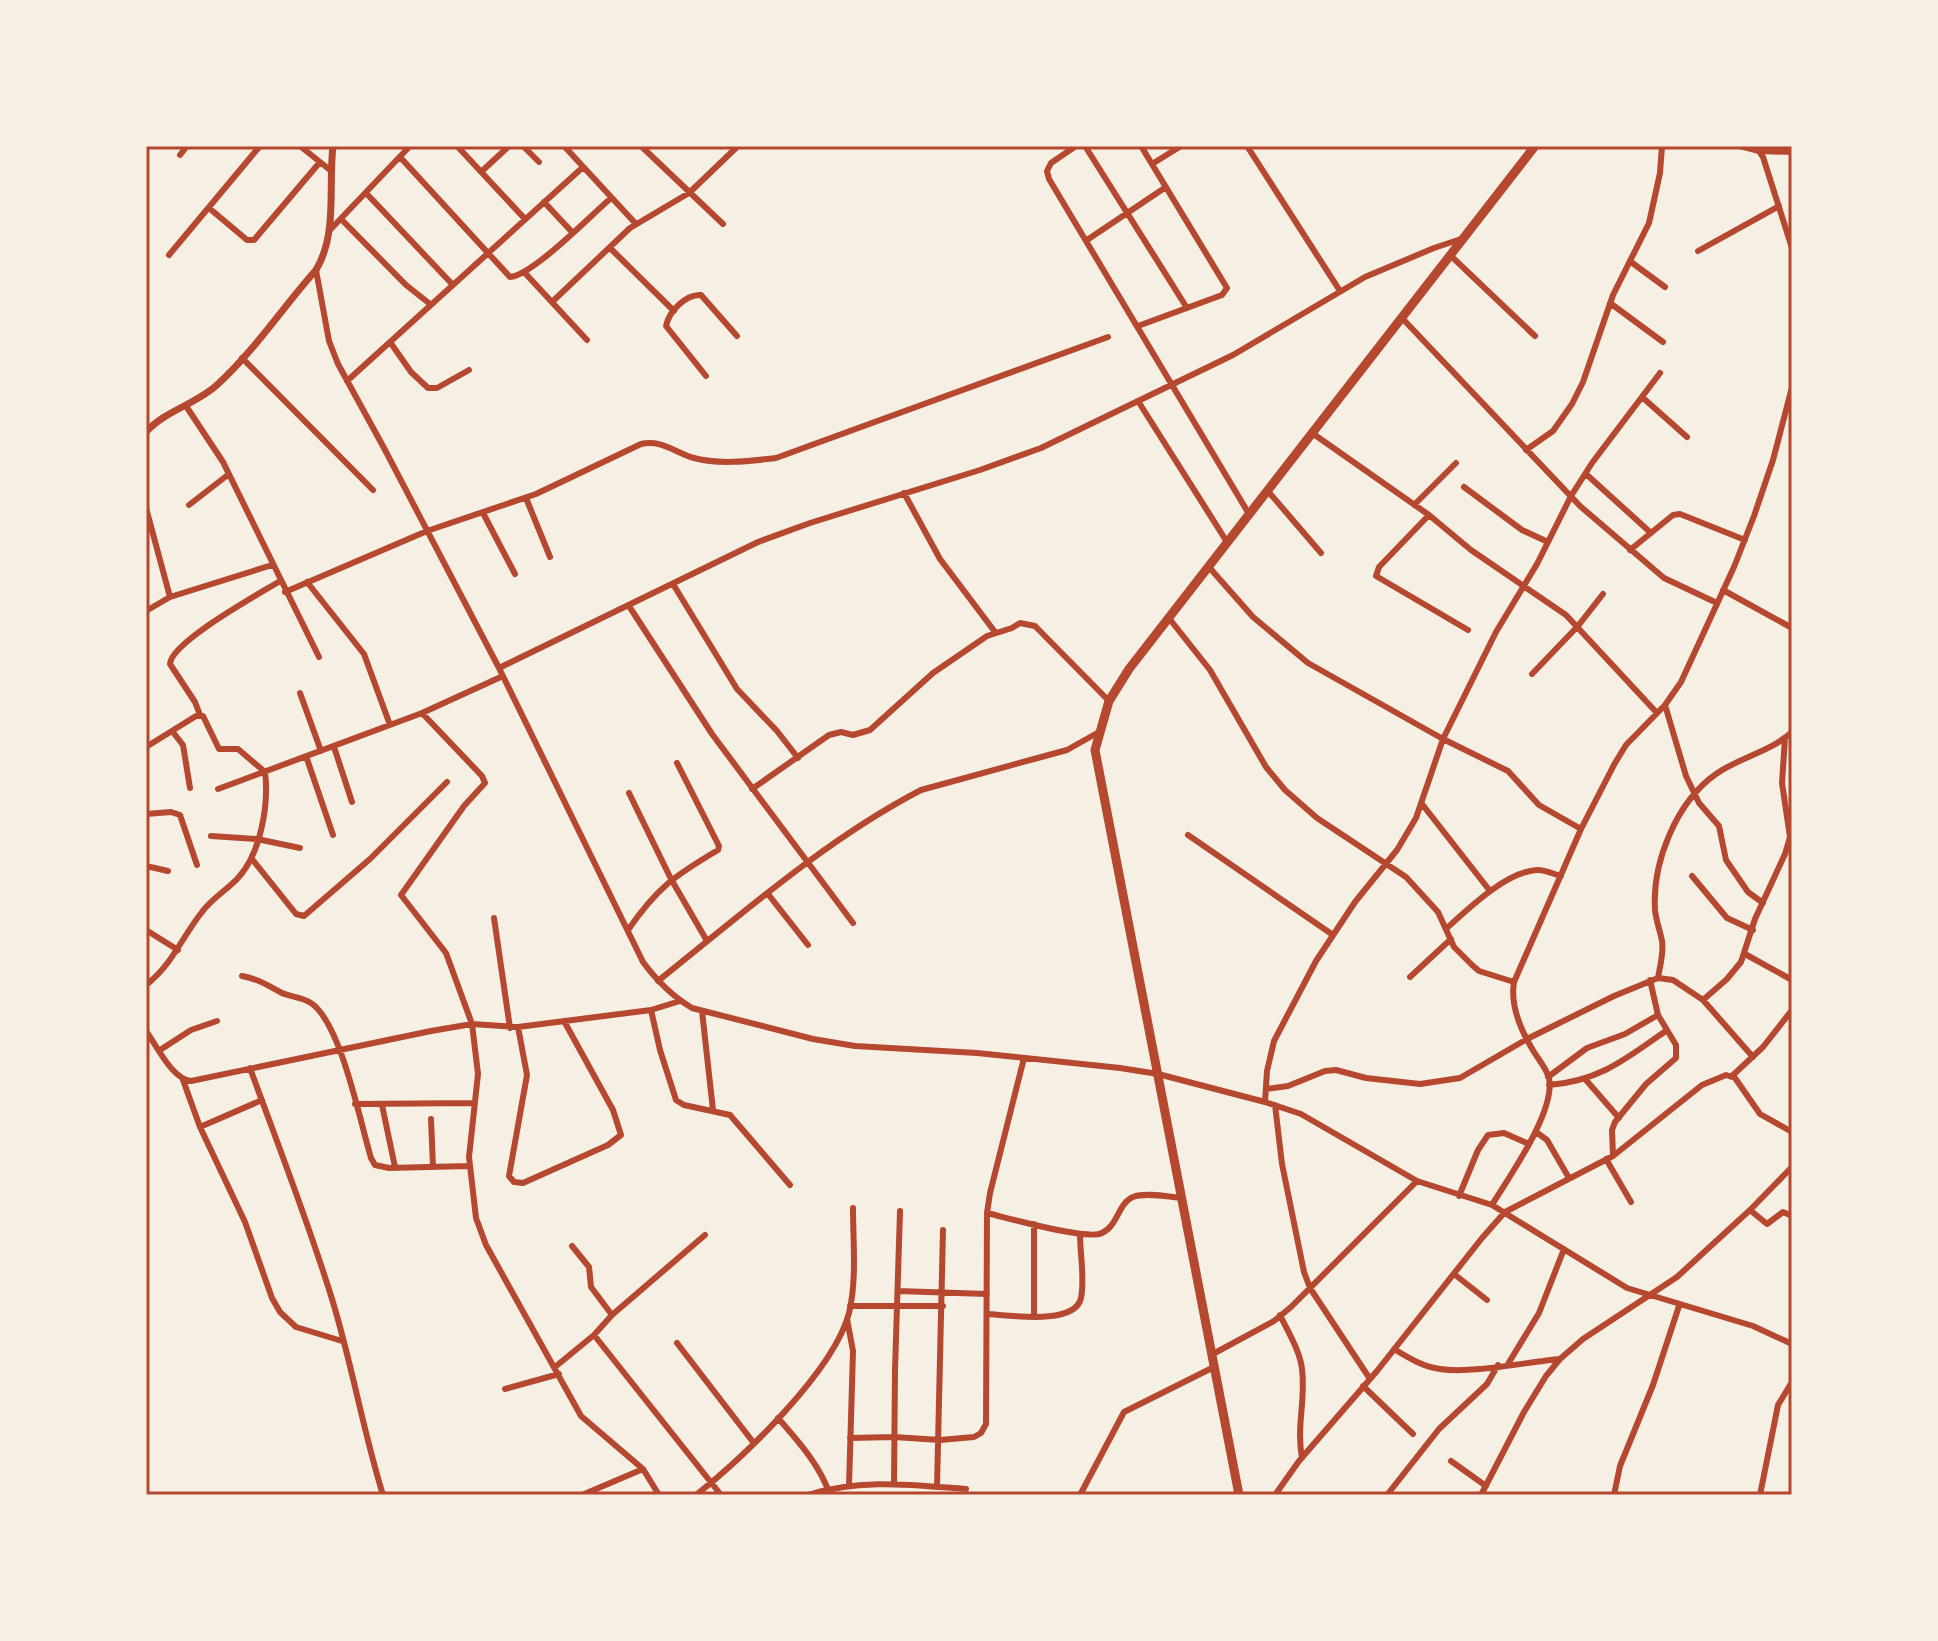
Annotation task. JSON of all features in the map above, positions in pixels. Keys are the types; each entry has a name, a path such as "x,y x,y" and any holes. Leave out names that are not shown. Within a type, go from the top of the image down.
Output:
{"main road":[{"path":"1239,1495 1097,775 1095,750 1109,701 1129,669 1535,146"}],"street":[{"path":"180,155 187,146"},
{"path":"169,255 260,146"},
{"path":"300,146 330,170"},
{"path":"146,432 167,415 217,385 316,270 326,249 329,231 333,146"},
{"path":"329,231 410,146"},
{"path":"457,146 525,219"},
{"path":"481,172 509,146"},
{"path":"523,146 539,162"},
{"path":"564,146 636,224"},
{"path":"641,146 723,224"},
{"path":"1076,146 1051,163 1047,171 1049,179 1249,514"},
{"path":"1085,146 1187,308"},
{"path":"1138,326 1222,295 1227,288 1141,146"},
{"path":"1152,164 1181,146"},
{"path":"1247,146 1340,291"},
{"path":"1526,450 1553,431 1572,404 1610,303 1649,223 1656,200 1662,146"},
{"path":"1740,146 1759,151 1792,152"},
{"path":"552,302 636,224 689,193 736,147"},
{"path":"1759,151 1767,166 1792,248"},
{"path":"400,157 510,277 524,272 610,199"},
{"path":"209,208 247,240 254,240 320,162"},
{"path":"347,381 582,168"},
{"path":"1087,240 1166,187"},
{"path":"366,193 452,284"},
{"path":"544,202 572,232"},
{"path":"1698,251 1779,206"},
{"path":"341,219 406,285 430,304"},
{"path":"499,668 758,542 1041,448 1233,355 1340,291 1420,253 1462,239"},
{"path":"610,248 674,311"},
{"path":"1450,255 1535,336"},
{"path":"1631,262 1665,287"},
{"path":"316,270 329,341 347,381 499,668 643,962 680,1001 702,1011 813,1039 855,1046 977,1053 1158,1074 1275,1105 1301,1114 1417,1181 1492,1205 1614,1281 1647,1296 1753,1326 1792,1344"},
{"path":"524,272 587,340"},
{"path":"706,376 666,326 674,311 689,296 701,295 737,336"},
{"path":"1610,303 1663,342"},
{"path":"1401,317 1571,496 1630,550 1664,578 1717,603"},
{"path":"285,592 427,531 526,498 649,442 693,458 744,462 776,458 1108,337"},
{"path":"390,342 411,372 428,388 437,388 469,370"},
{"path":"242,358 373,490"},
{"path":"1265,1102 1274,1041 1333,935 1397,850 1422,804 1443,739 1496,632 1571,496 1660,373"},
{"path":"1549,1081 1527,1039 1511,997 1514,982 1581,829 1626,745 1665,705 1681,682 1745,540 1767,480 1792,387"},
{"path":"1642,397 1687,437"},
{"path":"1138,401 1227,542"},
{"path":"186,406 229,474 319,657"},
{"path":"1312,433 1429,515 1471,550 1545,599 1578,626 1657,713"},
{"path":"1414,505 1456,463"},
{"path":"189,505 229,474"},
{"path":"1586,474 1651,533"},
{"path":"1464,487 1522,530 1548,542"},
{"path":"1267,490 1321,553"},
{"path":"904,493 940,559 995,632"},
{"path":"526,498 550,557"},
{"path":"146,508 170,597"},
{"path":"483,513 515,574"},
{"path":"1630,550 1667,518 1680,514 1745,540"},
{"path":"1429,515 1379,567 1376,576 1468,630"},
{"path":"146,611 170,597 272,565"},
{"path":"1208,566 1253,617 1298,656 1443,739 1508,771 1539,805 1581,829"},
{"path":"146,985 168,966 203,910 237,879 252,859 266,798 265,772 238,749 219,749 207,722 170,664 171,656 198,632 280,581"},
{"path":"307,582 364,654 390,725"},
{"path":"673,584 737,689 798,758"},
{"path":"1723,590 1792,628"},
{"path":"1532,674 1578,626 1603,594"},
{"path":"629,606 705,724 853,923"},
{"path":"1168,617 1210,670 1266,767 1285,790 1317,818 1406,877 1438,912 1461,956 1479,971 1514,982"},
{"path":"752,789 835,732 853,735 870,730 933,673 995,632 1005,631 1020,623 1035,626 1109,701"},
{"path":"218,789 422,713 503,676"},
{"path":"300,693 321,751"},
{"path":"1665,705 1683,768 1695,796 1719,826 1726,860 1748,892 1763,903"},
{"path":"422,713 482,776 485,783 484,788 464,806 401,895 446,953 472,1024 478,1058 469,1166 476,1218 486,1245 586,1421 643,1469 659,1495"},
{"path":"146,747 200,715"},
{"path":"172,731 183,745 190,788"},
{"path":"658,981 807,863 869,820 921,790 1067,750 1099,732"},
{"path":"1631,1202 1610,1157 1612,1130 1646,1084 1676,1058 1676,1045 1658,1015 1654,979 1663,945 1655,898 1669,832 1682,810 1717,774 1792,732"},
{"path":"1703,1000 1734,972 1745,954 1790,837 1782,783 1785,738"},
{"path":"334,747 352,802"},
{"path":"306,756 333,835"},
{"path":"628,930 657,891 718,850 719,846 677,763"},
{"path":"252,859 296,914 304,916 370,859 447,782"},
{"path":"629,793 671,879 707,941"},
{"path":"1422,804 1490,891"},
{"path":"146,814 171,812 180,815 197,865"},
{"path":"1188,835 1333,935"},
{"path":"211,836 257,839 300,848"},
{"path":"146,866 168,871"},
{"path":"1447,928 1490,891 1535,870 1561,876"},
{"path":"1692,876 1727,918 1753,930"},
{"path":"768,894 808,945"},
{"path":"494,918 514,1027 527,1075 509,1176 514,1182 523,1183 608,1145 621,1135 613,1110 564,1021"},
{"path":"146,930 178,950"},
{"path":"1410,977 1451,939"},
{"path":"1745,954 1792,980"},
{"path":"242,976 258,979 281,992 312,1003 326,1021 340,1049 375,1165 469,1166"},
{"path":"1266,1089 1288,1086 1325,1071 1336,1070 1381,1080 1420,1084 1441,1082 1472,1073 1527,1039 1654,979 1673,980 1703,1000 1753,1057"},
{"path":"183,1080 199,1080 472,1024 514,1027 651,1010 680,1001"},
{"path":"651,1010 676,1100 684,1105 730,1115 790,1185"},
{"path":"1275,1495 1505,1212 1610,1157 1702,1085 1714,1078 1732,1076 1753,1057 1792,1010"},
{"path":"702,1011 713,1110"},
{"path":"1492,1205 1536,1132 1549,1081 1587,1048 1625,1034 1658,1015"},
{"path":"160,1050 191,1030 217,1021"},
{"path":"1549,1081 1586,1080 1667,1030"},
{"path":"146,1031 183,1080 200,1127 245,1222 280,1312 296,1327 342,1341"},
{"path":"850,1438 940,1440 974,1437 981,1433 986,1424 987,1213 1024,1058"},
{"path":"250,1068 311,1233 332,1300 383,1495"},
{"path":"1732,1076 1760,1114 1792,1132"},
{"path":"1586,1080 1619,1118"},
{"path":"200,1127 262,1100"},
{"path":"355,1104 474,1103"},
{"path":"382,1105 395,1167"},
{"path":"1275,1105 1282,1164 1304,1272 1310,1288 1370,1379"},
{"path":"431,1119 433,1167"},
{"path":"1536,1132 1547,1140 1569,1178"},
{"path":"1459,1196 1478,1150 1488,1135 1504,1133 1529,1144"},
{"path":"1481,1495 1524,1412 1560,1359 1583,1339 1677,1277 1792,1167"},
{"path":"1211,1355 1280,1315 1417,1181"},
{"path":"987,1213 1097,1235 1115,1223 1125,1202 1132,1197 1182,1198"},
{"path":"696,1495 778,1418 809,1382 841,1333 850,1306 853,1208"},
{"path":"1750,1210 1767,1224 1783,1212 1792,1216"},
{"path":"891,1495 900,1211"},
{"path":"1034,1224 1034,1316"},
{"path":"937,1487 944,1291 943,1230"},
{"path":"987,1314 1064,1314 1077,1307 1081,1301 1080,1234"},
{"path":"505,1389 557,1371 612,1315 705,1235"},
{"path":"572,1246 589,1267 591,1287 612,1315"},
{"path":"1508,1364 1539,1313 1564,1249"},
{"path":"1454,1274 1487,1300"},
{"path":"898,1291 987,1294"},
{"path":"850,1306 943,1306"},
{"path":"1614,1495 1620,1466 1653,1385 1679,1306"},
{"path":"1280,1315 1302,1368 1303,1399 1298,1437 1302,1458"},
{"path":"847,1319 853,1351 849,1486"},
{"path":"594,1335 721,1495"},
{"path":"677,1343 753,1442"},
{"path":"1394,1349 1419,1364 1440,1370 1461,1371 1560,1359"},
{"path":"1387,1495 1439,1429 1487,1384 1498,1365"},
{"path":"1080,1495 1124,1412 1214,1367"},
{"path":"1761,1494 1778,1405 1792,1382"},
{"path":"1363,1386 1413,1434"},
{"path":"778,1418 804,1448 829,1492"},
{"path":"1451,1461 1486,1486"},
{"path":"582,1495 643,1469"},
{"path":"808,1495 849,1486 890,1484 966,1489"}]}
